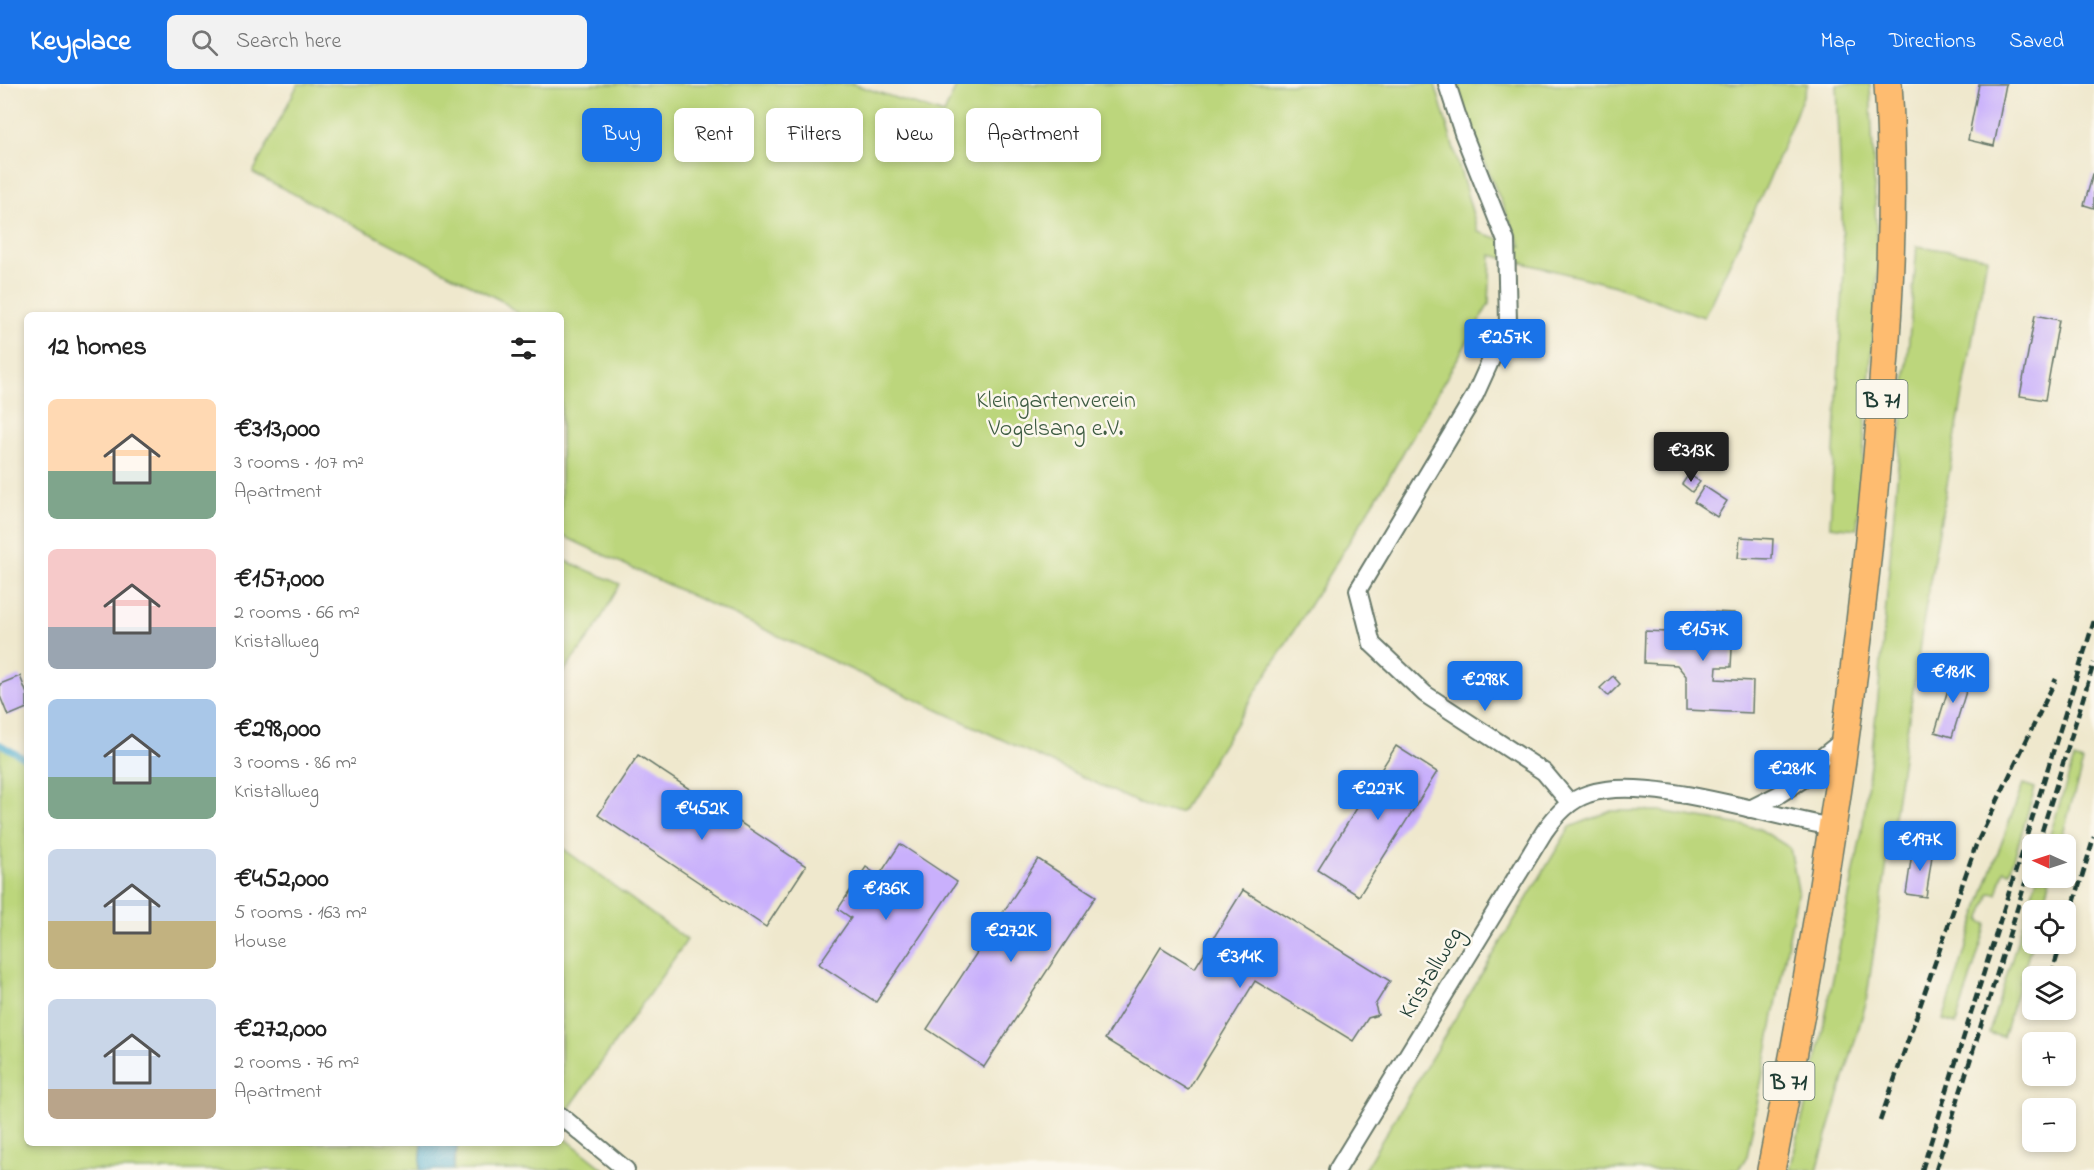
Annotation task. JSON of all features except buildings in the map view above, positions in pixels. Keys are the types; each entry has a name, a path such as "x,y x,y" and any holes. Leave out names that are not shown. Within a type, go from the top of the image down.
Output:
{"main road":[{"name":"B 71","path":"1772,1170 1813,958 1846,738 1864,590 1886,354 1892,208 1888,84"}],"street":[{"path":"1447,84 1463,133 1506,241 1508,322 1475,395 1358,590 1372,644 1425,694 1544,772 1570,803"},
{"path":"1750,809 1785,792 1805,778 1822,757 1846,738"},
{"name":"Kristallweg","path":"1337,1170 1544,832 1570,803 1589,793 1628,789 1750,809 1833,826"},
{"path":"564,1118 626,1170"}],"green space":[{"name":"Kleingartenverein Vogelsang e.V.","path":"298,84 853,84 926,108 875,108 875,162 954,162 954,108 947,108 957,84 1435,84 1478,232 1522,246 1486,167 1457,84 1808,84 1768,182 1704,317 1612,285 1491,255 1489,304 1385,484 1181,812 1158,812 564,536 564,312 516,312 502,301 253,173"},
{"path":"1837,84 1870,84 1878,271 1857,529 1830,526 1844,270"},
{"path":"1917,246 1987,257 1926,604 1866,1003 1817,1170 1790,1170 1820,1044 1862,831 1878,698"},
{"path":"564,560 620,584 594,631 564,671"},
{"path":"0,743 24,756 24,1146 422,1146 420,1170 0,1170"},
{"path":"2074,759 2083,762 2063,834 2050,834"},
{"path":"2023,784 2035,788 2010,872 2004,870 1997,894 1990,893 1980,921 1987,924 1956,1024 1943,1020 1983,894"},
{"path":"1611,811 1660,811 1758,828 1790,848 1798,890 1747,1156 1738,1170 1364,1170 1570,827"},
{"path":"564,849 687,940 564,1116"},
{"path":"2034,888 2048,888 2045,900 2030,900"},
{"path":"2022,926 2022,954 2029,954 2025,966 2022,966 2022,975 2003,1037 1989,1033"},
{"path":"564,1137 605,1170 453,1170 457,1146 564,1146"}],"water":[{"path":"422,1146 457,1146 453,1170 420,1170"}],"waterway":[{"path":"0,744 24,758"}],"railway":[{"path":"1922,1170 2094,621"},
{"path":"2041,834 2094,663"},
{"path":"1880,1121 1976,845 2056,679"},
{"path":"2075,900 2094,837"},
{"path":"1936,1170 2024,888"},
{"path":"2054,966 2058,954"}]}
